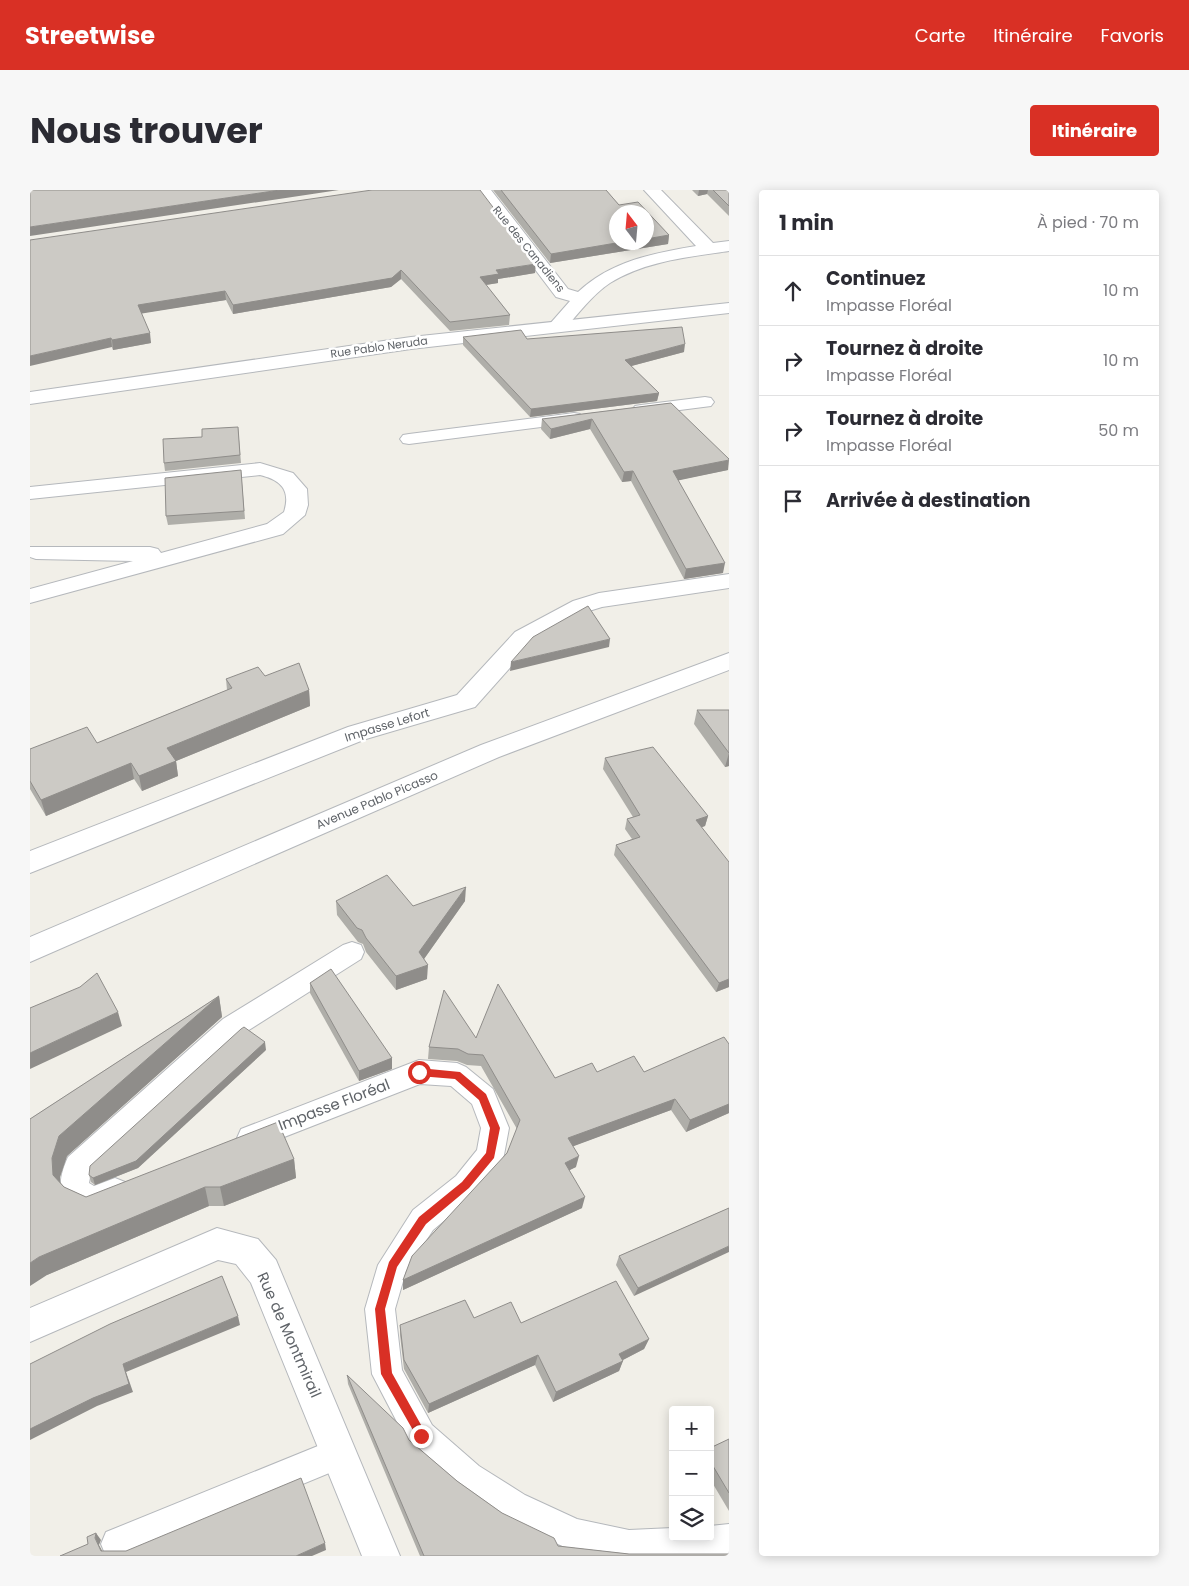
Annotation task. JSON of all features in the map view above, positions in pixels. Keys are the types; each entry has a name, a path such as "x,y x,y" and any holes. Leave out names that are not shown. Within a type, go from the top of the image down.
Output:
{"street":[{"name":"Rue des Canadiens","path":"483,190 562,293 582,298"},
{"path":"652,190 709,249"},
{"path":"557,326 582,298 604,279 647,262 729,246"},
{"name":"Rue Pablo Neruda","path":"30,398 283,360 557,326 729,308"},
{"path":"30,493 260,469 283,476 291,481 297,489 298,506 294,515 284,524 30,596"},
{"path":"36,552 183,554"},
{"name":"Impasse Lefort","path":"30,862 357,733 466,701 523,638 581,606 599,600 729,581"},
{"name":"Avenue Pablo Picasso","path":"30,950 490,751 729,661"},
{"name":"Rue de Montmirail","path":"30,1325 217,1244 246,1250 264,1272 381,1556"}],"lane":[{"path":"626,412 705,402"},
{"path":"409,439 587,417"},
{"path":"137,1183 92,1200 74,1189 78,1166 232,1027 352,952"},
{"name":"Impasse Floréal","path":"228,1147 419,1072 457,1075 483,1097 495,1128 490,1155 466,1185 423,1220 393,1265 380,1309 387,1374 421,1436 468,1477 513,1507 576,1535 629,1547 729,1541"},
{"path":"118,1544 340,1453"}],"building":[{"path":"30,190 280,190 30,227"},
{"path":"372,190 480,190 536,264 496,270 499,274 480,277 510,315 450,322 401,270 392,278 233,305 225,291 138,305 150,333 112,340 111,338 30,356 30,240"},
{"path":"501,190 606,190 619,205 609,205 609,244 551,254"},
{"path":"713,190 729,190 729,206"},
{"path":"638,202 641,205 619,205"},
{"path":"654,219 669,235 654,238"},
{"path":"682,327 685,344 625,360 659,393 531,409 463,337 521,330 527,339"},
{"path":"671,403 729,459 673,471 725,563 686,569 633,471 624,472 592,419 551,429 542,419"},
{"path":"238,427 240,455 164,463 163,439 202,437 202,429"},
{"path":"241,470 244,511 166,516 165,478"},
{"path":"588,606 610,639 511,662 533,637"},
{"path":"299,663 309,690 167,748 176,761 139,776 131,763 41,800 30,781 30,749 87,727 97,743 232,688 226,679 258,667 265,676"},
{"path":"697,710 729,710 729,753"},
{"path":"653,747 708,816 696,820 729,862 729,979 719,983 616,845 640,837 627,819 640,815 605,758"},
{"path":"387,875 413,906 466,887 419,952 428,965 396,976 366,938 362,930 357,928 336,901"},
{"path":"331,969 392,1058 359,1071 310,983"},
{"path":"97,973 118,1012 30,1053 30,1008 80,987"},
{"path":"498,984 555,1078 592,1063 597,1072 634,1056 644,1072 724,1037 729,1044 729,1104 690,1120 675,1099 568,1138 579,1156 565,1163 585,1197 403,1280 412,1256 507,1153 520,1120 483,1055 468,1054 458,1049 429,1047 444,990 476,1038"},
{"path":"219,996 59,1136 52,1158 53,1175 64,1187 86,1197 278,1122 294,1159 220,1187 205,1187 39,1257 30,1263 30,1119"},
{"path":"244,1027 265,1042 136,1161 93,1178 89,1175 90,1166"},
{"path":"729,1208 729,1246 638,1288 619,1256"},
{"path":"222,1276 238,1316 123,1364 129,1384 93,1398 30,1429 30,1364 110,1324"},
{"path":"616,1281 649,1339 619,1354 623,1361 556,1392 538,1355 429,1404 404,1360 400,1325 465,1300 474,1318 511,1302 521,1323"},
{"path":"347,1375 403,1428 409,1440 457,1481 502,1513 554,1538 558,1546 629,1554 729,1554 729,1556 424,1556"},
{"path":"729,1439 729,1493 714,1468 714,1446"},
{"path":"301,1478 325,1543 296,1556 60,1556 88,1544 87,1537 96,1533 95,1538 101,1551 126,1551"}],"route":[{"path":"419,1072 457,1075 483,1097 495,1128 490,1155 466,1185 423,1220 393,1265 380,1309 387,1374 421,1436"}]}
